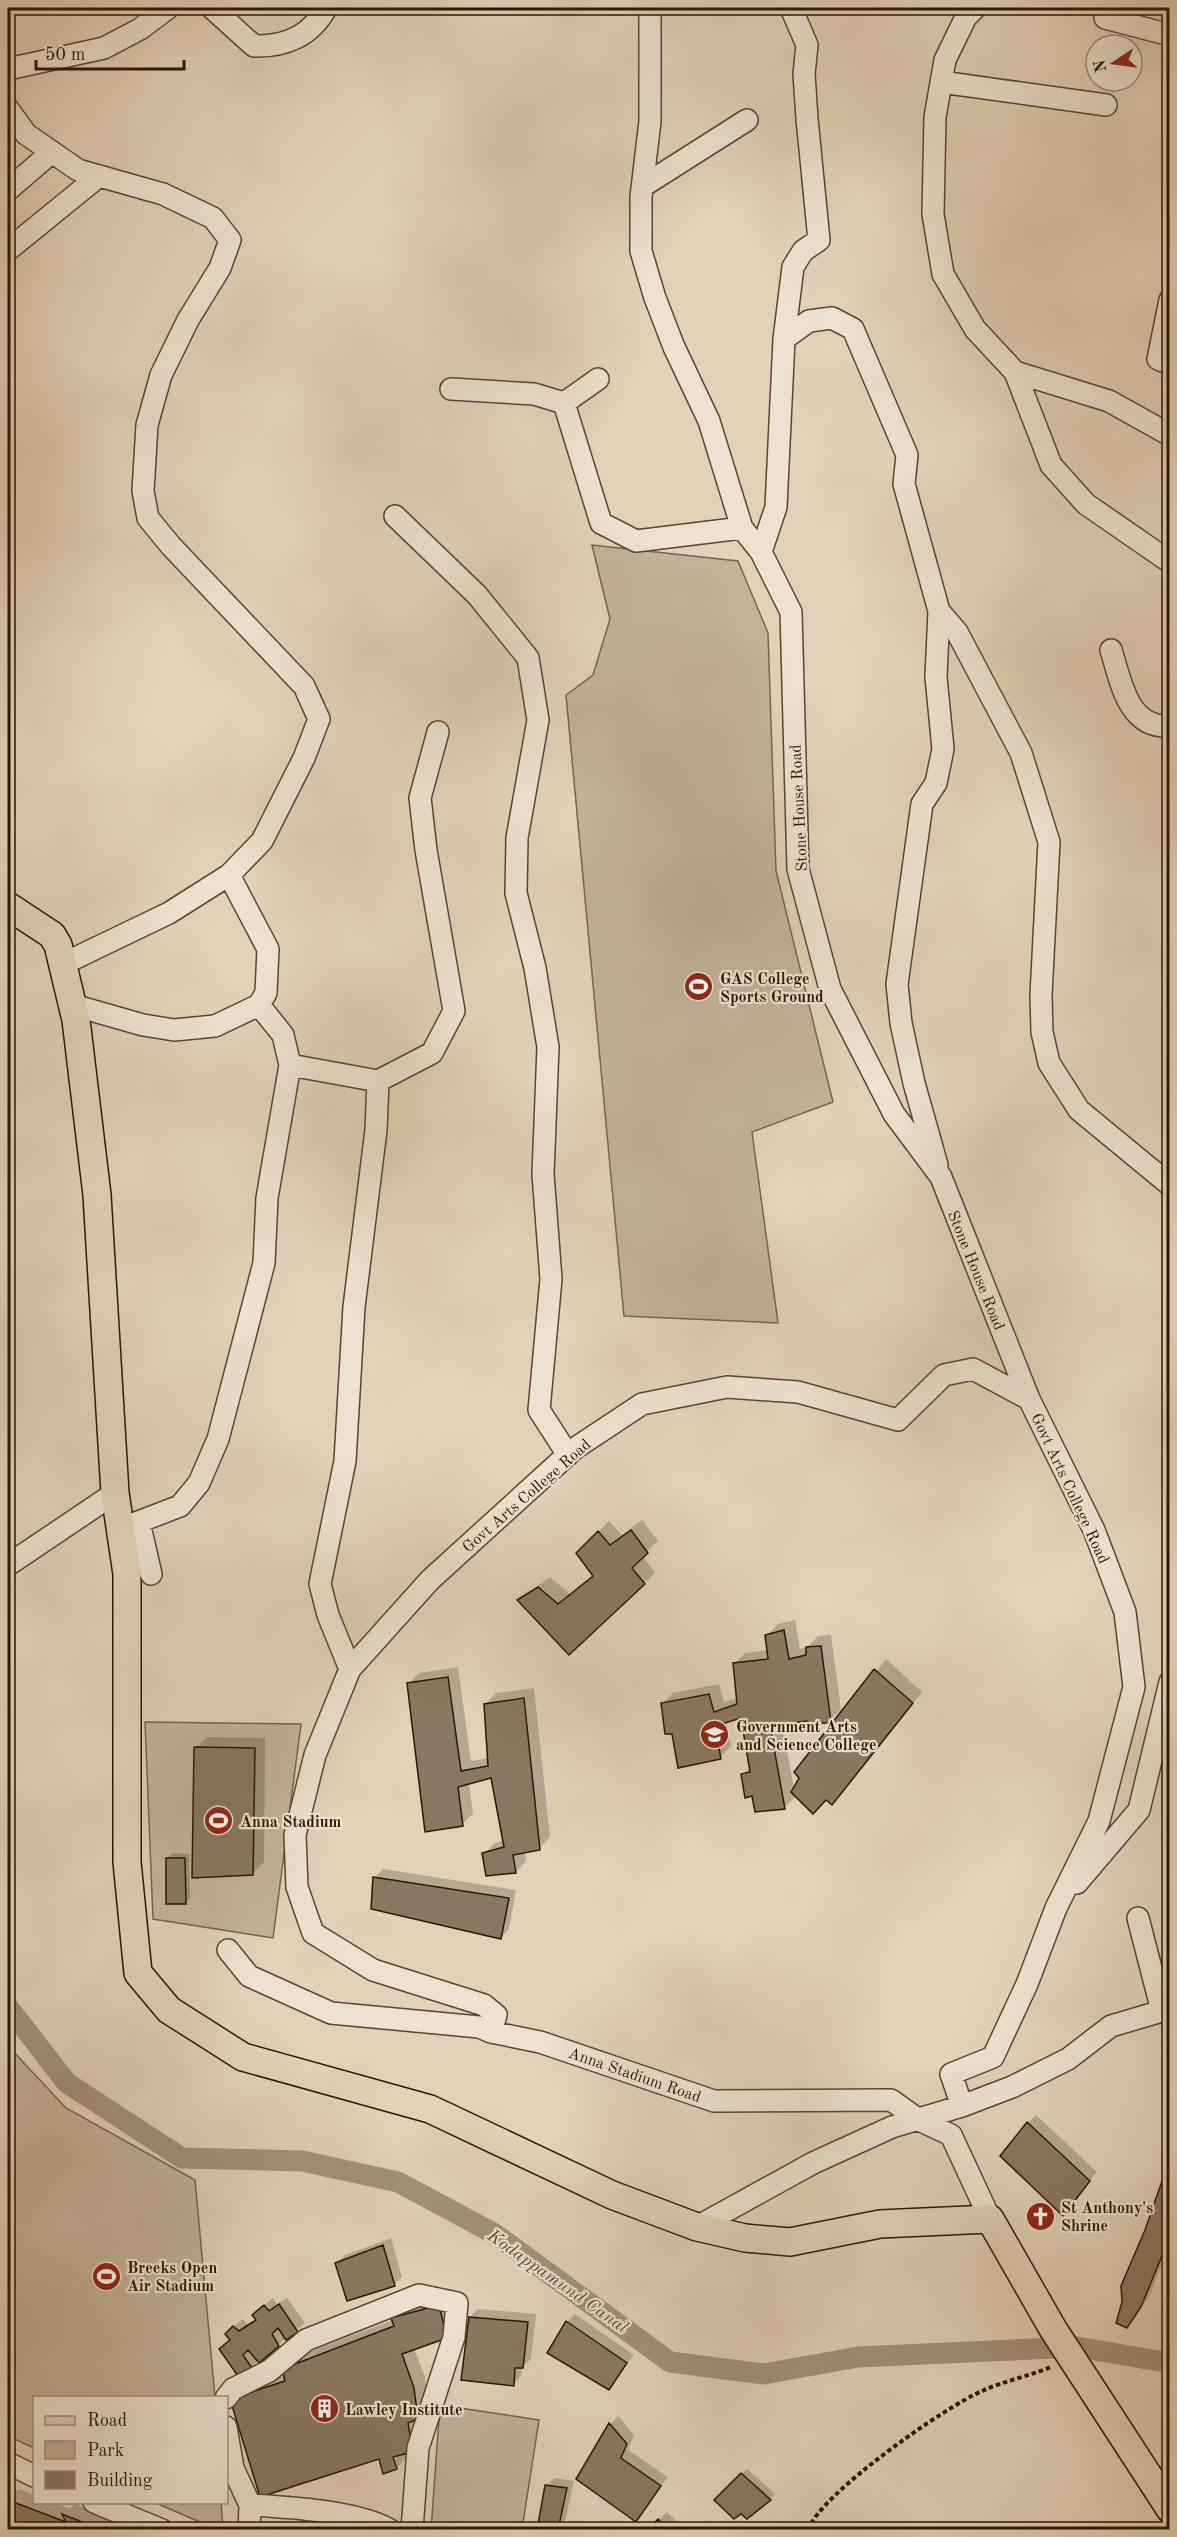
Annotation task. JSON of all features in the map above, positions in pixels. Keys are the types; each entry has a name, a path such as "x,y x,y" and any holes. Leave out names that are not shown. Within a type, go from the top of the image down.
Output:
{"main road":[{"path":"8,906 52,935 58,945 73,1005 97,1195 115,1493 130,1525 127,1574 127,1862 138,1973 169,2010 243,2057 430,2109 612,2195 697,2227 745,2238 790,2242 880,2224 990,2219 1053,2329 1170,2509"}],"street":[{"path":"8,69 104,48 140,29 168,8"},
{"path":"212,8 254,46 276,47 299,38 320,18 326,8"},
{"path":"564,403 601,523 636,541 741,528 709,421 674,347 652,289 641,251 643,186 650,120 650,8"},
{"path":"761,552 776,507 784,339 793,267 803,251 819,240 804,74 807,45 791,8"},
{"path":"975,8 966,17 945,60 935,117 933,214 943,274 975,328 1015,372 1051,465 1086,504 1170,562"},
{"path":"1107,8 1105,18 1170,35"},
{"path":"941,82 1106,105"},
{"path":"8,109 26,134 78,170 163,194 213,218 230,240 220,268 188,320 161,375 147,424 143,491 148,518 209,587 304,686 319,719 304,758 262,841 230,875 169,913 63,964"},
{"path":"643,186 747,120"},
{"path":"8,190 52,152"},
{"path":"8,250 99,176"},
{"path":"1170,300 1158,359 1170,364"},
{"path":"784,339 809,321 832,318 853,329 907,455 904,484 939,611 936,677 943,749 936,783 922,804 897,984 901,1023 914,1083 941,1177"},
{"path":"1015,372 1109,401 1170,435"},
{"path":"564,403 598,379"},
{"path":"451,389 534,394 564,403"},
{"path":"395,516 477,595 528,658 538,720 517,838 516,893 536,968 548,1047 543,1174 551,1279 539,1410 568,1455"},
{"name":"Stone House Road","path":"741,528 761,552 791,612 798,869 830,989 894,1114 941,1177 1029,1399"},
{"path":"939,611 957,632 1021,753 1049,842 1041,995 1042,1032 1050,1062 1079,1110 1170,1185"},
{"path":"1111,650 1123,690 1140,719 1156,727 1170,726"},
{"path":"290,1065 378,1081 432,1053 454,1011 426,850 420,798 438,732"},
{"path":"73,1005 143,1025 174,1030 215,1026 259,1005 266,993 268,949 230,875"},
{"path":"151,1574 130,1525 180,1506 199,1483 218,1440 264,1263 267,1198 290,1065 283,1035 259,1005"},
{"path":"350,1669 328,1615 320,1584 345,1461 354,1307 376,1130 378,1081"},
{"name":"Govt Arts College Road","path":"485,2030 496,2015 484,2005 373,1970 313,1933 297,1887 295,1835 315,1755 350,1669 430,1580 568,1455 642,1404 727,1387 798,1392 898,1420 944,1375 973,1369 1029,1399 1094,1530 1125,1612 1134,1686 1099,1821 1056,1908 1027,1984 993,2057 951,2074 962,2106"},
{"path":"8,1565 115,1493"},
{"path":"1056,1908 1139,1810 1170,1682"},
{"path":"697,2227 813,2163 892,2127 962,2106 1012,2086 1068,2059 1111,2026 1166,2011 1138,1918"},
{"path":"228,1950 249,1976 332,2013 485,2030"},
{"name":"Anna Stadium Road","path":"485,2030 540,2042 714,2101 891,2100 919,2120 951,2135 990,2219"},
{"path":"228,2396 233,2389 269,2371 306,2340 419,2295 457,2303 454,2337 418,2448 412,2529"},
{"path":"228,2439 233,2468 250,2505 249,2529"},
{"path":"8,2463 33,2476"},
{"path":"99,2504 162,2529"},
{"path":"250,2505 294,2508 359,2519 390,2529"}],"path":[{"path":"808,2529 811,2519 838,2490 929,2420 981,2391 1070,2356"}],"green space":[{"name":"GAS College Sports Ground","path":"592,545 738,561 768,633 776,871 833,1102 752,1132 778,1323 624,1316 566,695 593,675 610,619"},
{"name":"Anna Stadium","path":"145,1722 301,1724 273,1938 153,1919"},
{"name":"Breeks Open Air Stadium","path":"8,2046 66,2108 195,2180 215,2396 33,2396 33,2448 8,2436"},
{"path":"440,2405 539,2420 522,2529 431,2530"},
{"path":"158,2504 221,2504 223,2529 216,2529"}],"building":[{"path":"631,1530 648,1553 632,1568 645,1584 569,1655 517,1600 538,1587 558,1604 593,1576 576,1553 598,1531 610,1545"},
{"path":"784,1630 789,1659 806,1655 806,1647 821,1646 831,1722 812,1725 807,1721 770,1726 785,1809 755,1812 752,1796 745,1798 741,1774 750,1772 741,1718 715,1726 721,1759 678,1768 672,1734 665,1734 661,1703 709,1694 714,1712 737,1704 733,1663 768,1659 765,1635"},
{"path":"874,1669 913,1703 832,1805 826,1800 813,1814 791,1792 799,1778 794,1772"},
{"path":"448,1677 461,1771 488,1766 484,1704 524,1698 540,1850 513,1855 516,1873 486,1876 482,1853 504,1847 491,1778 458,1787 463,1826 425,1832 407,1683"},
{"path":"194,1747 255,1748 253,1875 192,1878"},
{"path":"166,1858 185,1858 186,1904 166,1904"},
{"path":"373,1877 509,1898 501,1939 371,1909"},
{"path":"1027,2122 1090,2181 1063,2216 1000,2156"},
{"path":"1170,2158 1170,2236 1141,2307 1127,2328 1116,2323 1122,2302 1121,2286 1145,2230"},
{"path":"383,2245 395,2286 347,2301 335,2263"},
{"path":"279,2304 298,2332 286,2340 278,2328 272,2334 279,2346 259,2363 248,2350 243,2355 252,2368 238,2376 219,2349 230,2340 225,2334 233,2326 239,2331 256,2320 252,2315 264,2305 269,2311"},
{"name":"Lawley Institute","path":"439,2305 447,2338 402,2354 414,2388 418,2419 408,2423 413,2452 393,2457 397,2469 383,2474 379,2459 260,2497 230,2399 285,2381 282,2369 394,2326 391,2318"},
{"path":"469,2317 528,2322 523,2368 515,2368 514,2386 461,2380"},
{"path":"566,2321 627,2363 609,2390 547,2353"},
{"path":"609,2423 627,2444 621,2458 661,2486 636,2522 576,2479"},
{"path":"741,2473 771,2500 747,2519 741,2514 734,2519 714,2500"},
{"path":"545,2485 567,2488 558,2530 537,2530"},
{"path":"8,2500 66,2522 62,2514 102,2530 8,2530"},
{"path":"658,2519 668,2530 647,2530"}],"waterway":[{"name":"Kodappamund Canal","path":"8,2007 67,2083 182,2158 302,2161 398,2182 495,2234 670,2362 764,2374 858,2357 1077,2347 1170,2363"}],"place":[{"name":"GAS College Sports Ground","path":"699,987"},
{"name":"Government Arts and Science College","path":"715,1735"},
{"name":"Anna Stadium","path":"219,1821"},
{"name":"St Anthony's Shrine","path":"1040,2216"},
{"name":"Breeks Open Air Stadium","path":"106,2276"},
{"name":"Lawley Institute","path":"324,2409"}]}
